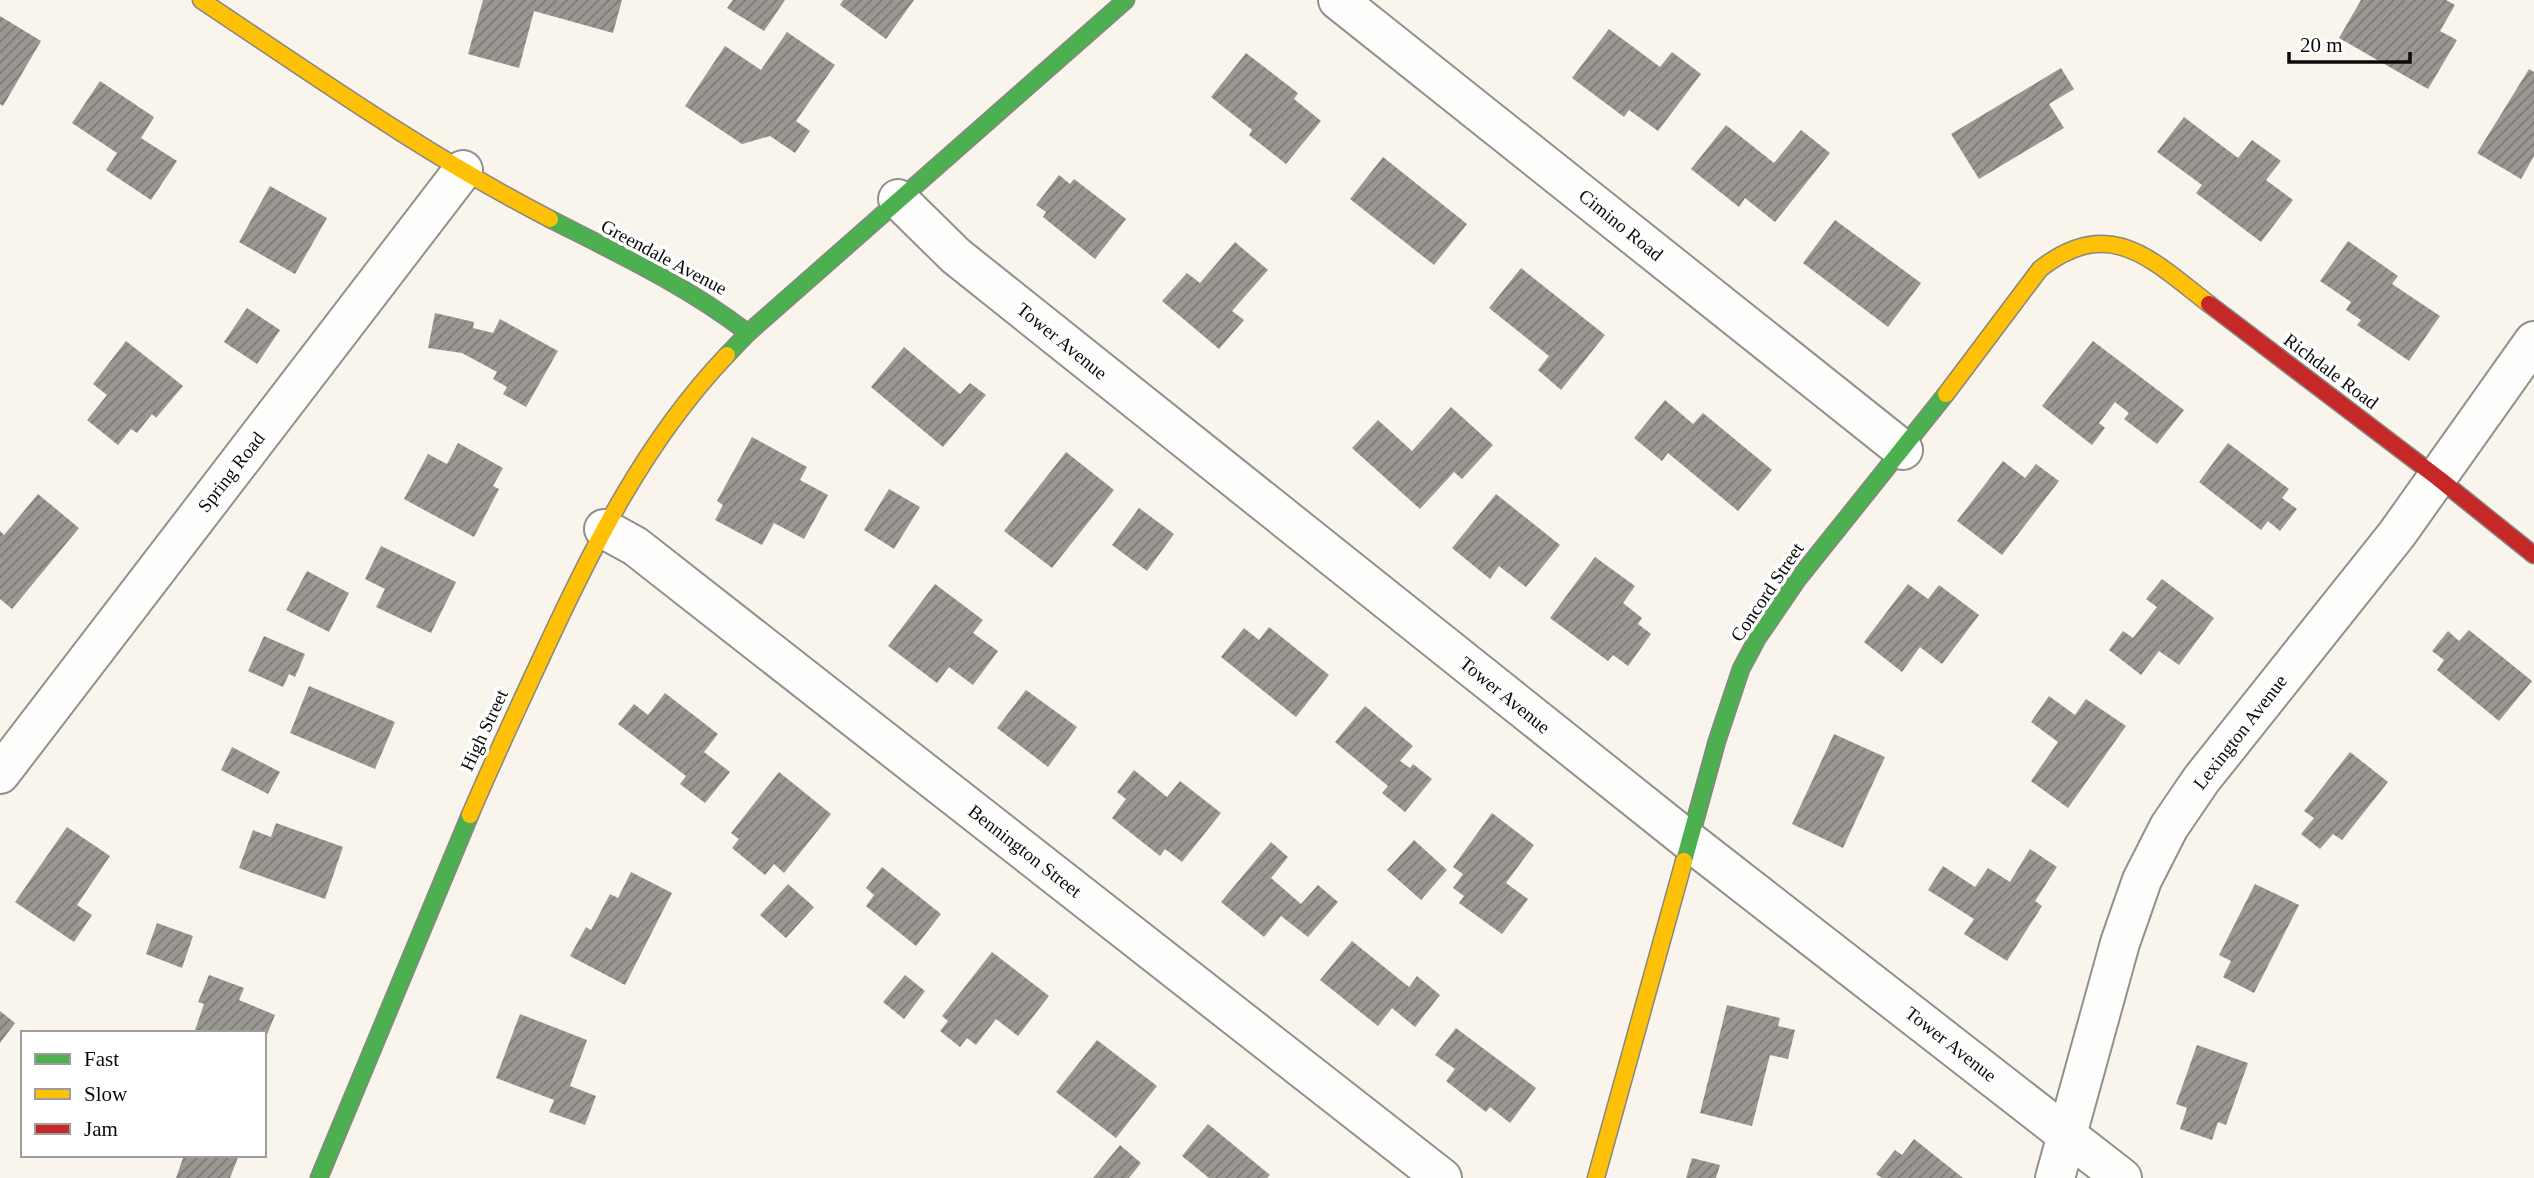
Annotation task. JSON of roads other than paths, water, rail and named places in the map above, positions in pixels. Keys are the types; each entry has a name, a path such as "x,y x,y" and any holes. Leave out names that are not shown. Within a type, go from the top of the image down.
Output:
{"street":[{"name":"Greendale Avenue","path":"201,0 463,170 565,228 683,287 717,308 748,334"},
{"path":"748,334 1126,0"},
{"name":"Cimino Road","path":"1338,0 1903,450"},
{"name":"Spring Road","path":"0,774 463,170"},
{"name":"Tower Avenue","path":"898,199 956,256 1689,841 2122,1178"},
{"name":"Concord Street","path":"1596,1178 1689,841 1741,669 1757,639 1798,579 1903,450 2040,270 2064,252 2092,243"},
{"name":"Richdale Road","path":"2092,243 2123,245 2152,260 2438,478 2534,555"},
{"name":"High Street","path":"319,1178 489,769 604,529 672,419 698,385 748,334"},
{"name":"Lexington Avenue","path":"2055,1178 2120,943 2142,880 2159,845 2201,780 2397,534 2534,341"},
{"name":"Bennington Street","path":"604,529 635,547 1442,1178"}]}
